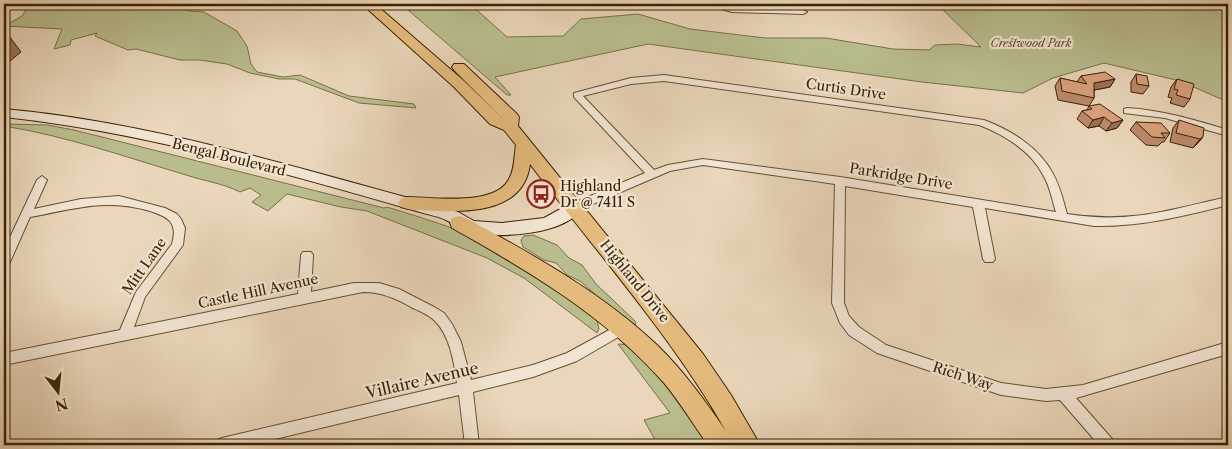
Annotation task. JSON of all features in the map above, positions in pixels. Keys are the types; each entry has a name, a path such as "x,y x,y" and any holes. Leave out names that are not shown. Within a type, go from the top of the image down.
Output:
{"main road":[{"name":"Highland Drive","path":"368,4 465,90 496,121 510,126 682,341 748,445"},
{"name":"Highland Drive","path":"385,4 498,102 511,117 510,126"},
{"name":"Bengal Boulevard","path":"4,113 87,124 143,136 341,184 484,228 520,228 556,220 575,207"},
{"path":"407,203 464,205 484,203 502,196 515,186 521,170 524,145"},
{"path":"455,220 554,276 622,328 673,377 719,441 725,445"}],"street":[{"path":"532,4 549,6 566,4"},
{"path":"707,4 732,10 803,12"},
{"name":"Curtis Drive","path":"653,175 577,95 631,81 664,78 981,122 1003,131 1038,161 1050,178 1063,217"},
{"path":"1127,110 1150,111 1228,133"},
{"name":"Parkridge Drive","path":"575,207 668,168 703,162 840,181 1094,222 1130,223 1228,201"},
{"path":"4,262 42,180"},
{"name":"Rich Way","path":"840,181 838,303 842,318 852,331 865,341 882,349 1001,389 1024,394 1065,395 1228,348"},
{"name":"Mitt Lane","path":"26,214 115,200 165,212 176,218 180,227 180,237 177,245 140,295 132,310 124,335"},
{"path":"978,203 989,258"},
{"path":"304,298 307,255"},
{"name":"Castle Hill Avenue","path":"4,359 362,286 378,286 394,291 439,317 447,328 455,343 460,361 472,445"},
{"name":"Villaire Avenue","path":"222,445 553,365 609,338 622,328"},
{"path":"1065,395 1108,445"}],"green space":[{"path":"30,4 165,4 190,11 204,12 237,31 247,46 251,64 257,72 283,77 300,75 349,96 414,104 416,108 359,103 295,79 279,79 250,73 227,64 200,60 180,60 136,49 128,50 95,36 97,33 71,40 70,45 54,49 62,29 5,26 22,16"},
{"name":"Crestwood Park","path":"401,4 470,4 507,37 563,36 581,19 638,14 690,29 765,38 826,38 893,49 929,50 935,45 957,44 981,47 937,4 1228,4 1228,102 1180,81 1104,63 1053,78 1023,93 922,82 648,44 495,77 511,95 507,95"},
{"path":"4,124 48,125 74,130 384,208 387,207 439,223 473,236 521,261 597,320 599,329 597,333 524,278 487,258 367,211 287,194 268,211 252,202 261,195 250,188 240,192 220,184 96,147 4,126"},
{"path":"533,235 557,245 569,258 582,265 596,284 635,321 636,327 631,326 580,281 567,275 556,263 544,260 523,247 521,240 524,236"},
{"path":"618,344 631,345 685,406 713,445 658,445 644,420 670,413"}],"building":[{"path":"1105,72 1115,79 1094,83 1094,98 1062,91 1060,78 1087,84 1081,76"},
{"path":"1136,74 1147,76 1149,86 1137,84"},
{"path":"1177,79 1194,84 1190,99 1176,95 1178,90 1174,89"},
{"path":"1100,104 1123,120 1112,123 1104,117 1093,120 1082,111 1092,109 1089,106"},
{"path":"1179,120 1204,128 1203,137 1200,139 1176,133"},
{"path":"1136,122 1161,123 1170,133 1161,133 1165,138 1152,137"}],"place":[{"name":"Highland Dr @ 7411 S","path":"541,194"}]}
